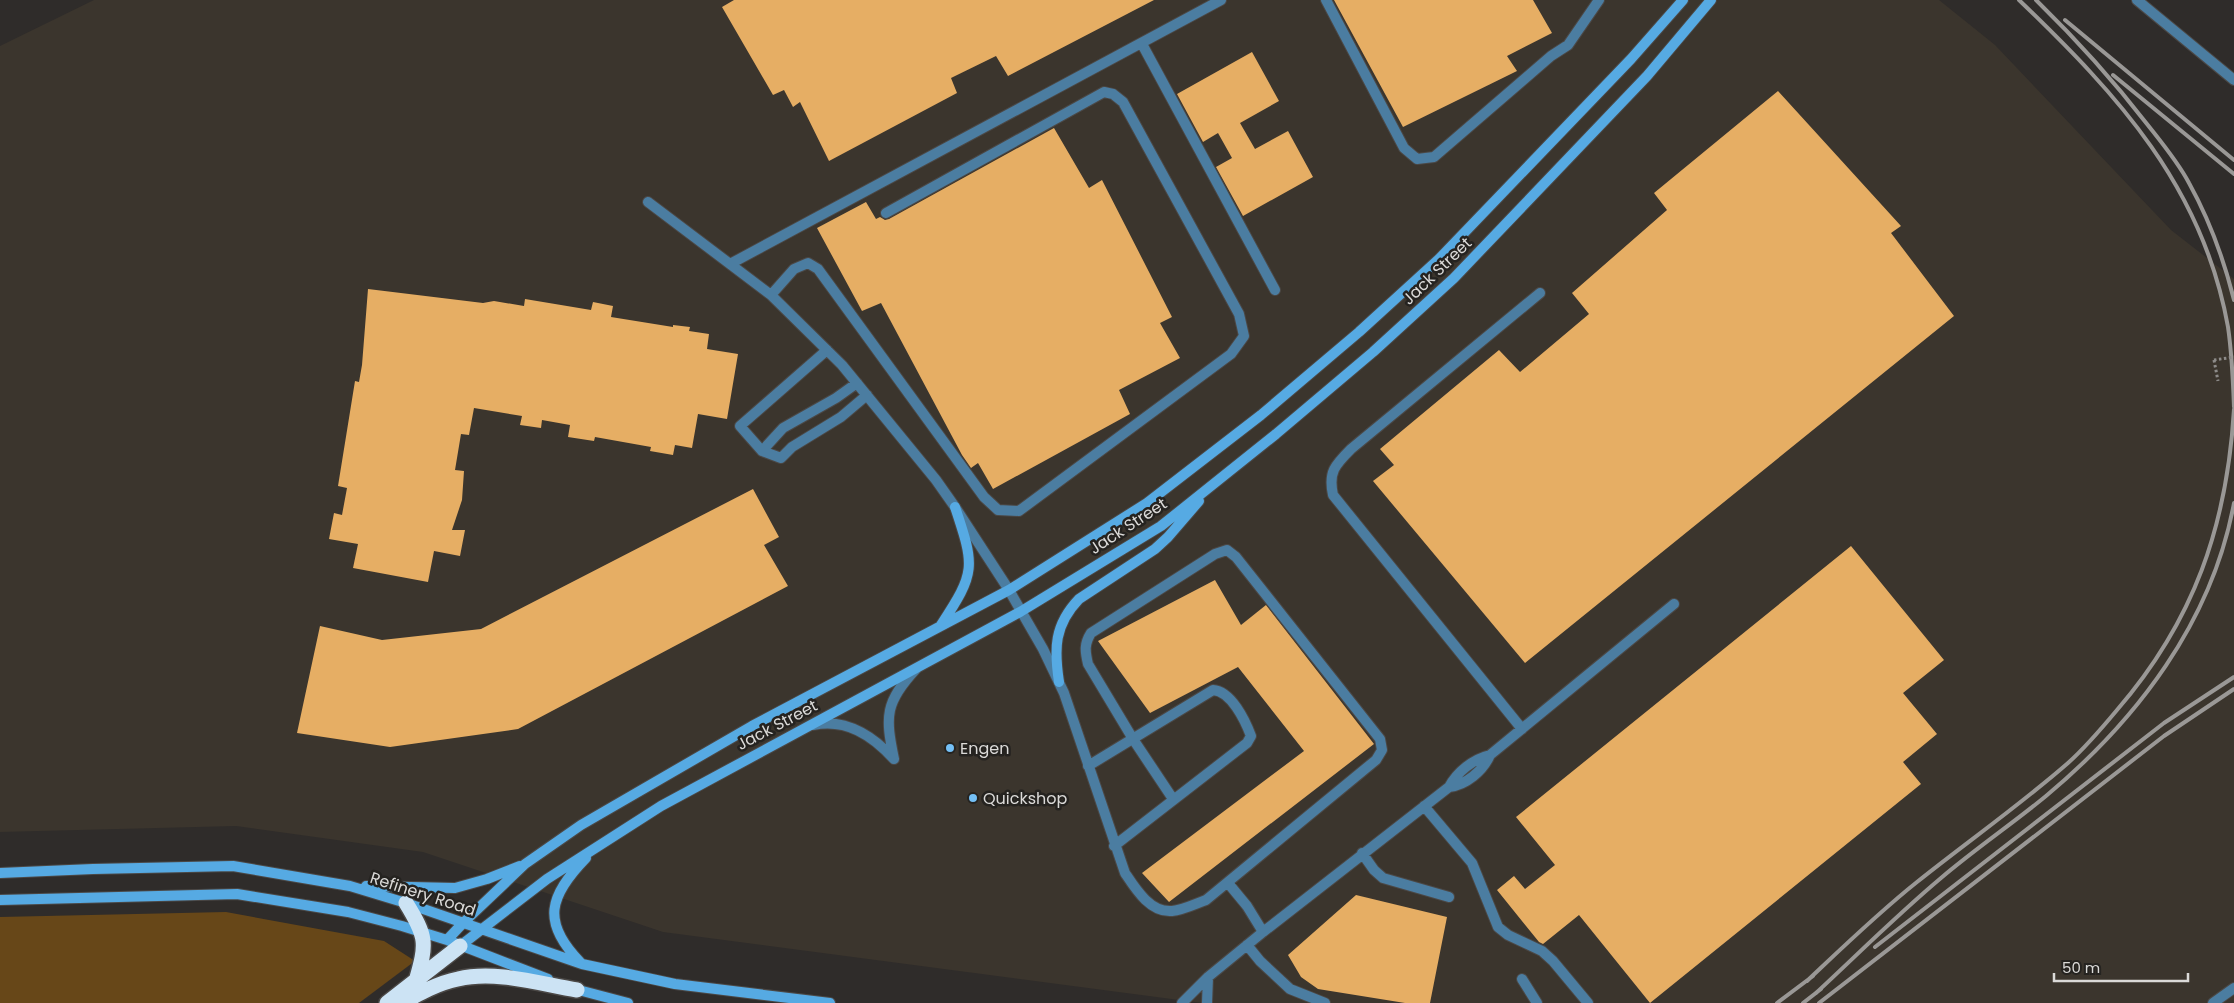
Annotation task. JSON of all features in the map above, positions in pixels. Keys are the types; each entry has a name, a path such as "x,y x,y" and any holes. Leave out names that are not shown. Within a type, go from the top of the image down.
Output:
{"highway":[{"path":"406,903 423,934 425,944 416,980"},
{"path":"387,1003 416,980 454,943"},
{"path":"402,1003 431,988 460,978 510,978 577,990"}],"main road":[{"name":"Jack Street","path":"454,943 463,923 525,864 581,826 646,786 752,726 1009,590 1147,503 1261,415 1359,332 1439,259 1631,59 1683,0"},
{"name":"Jack Street","path":"454,943 482,929 547,878 661,806 1020,612 1160,526 1276,434 1373,352 1454,278 1647,76 1711,0"},
{"path":"1059,682 1057,643 1062,620 1070,608 1155,549 1168,537 1212,485"},
{"path":"939,628 963,592 970,570 969,548 955,507"},
{"path":"582,964 559,937 554,908 560,890 572,872 600,843"},
{"path":"350,886 455,888 487,879 525,864"},
{"name":"Refinery Road","path":"0,873 233,866 350,886 406,903 582,964 675,984 830,1003"},
{"path":"0,900 237,894 348,912 454,943 577,990 628,1003"}],"street":[{"path":"730,264 1221,0"},
{"path":"1326,0 1404,148 1417,159 1434,157 1551,56 1568,45 1599,0"},
{"path":"2137,0 2234,80"},
{"path":"1142,44 1275,290"},
{"path":"771,295 794,269 808,263 818,269 984,498 998,510 1018,511 1231,354 1244,336 1239,314 1123,102 1113,94 1104,92 886,213"},
{"path":"648,202 771,295 827,350 857,383 936,480 1009,590 1059,682 1114,846 1125,873 1138,892 1149,903 1160,909 1171,911 1206,900 1376,760 1382,750 1380,739 1236,557 1227,550 1215,554 1091,632 1086,641 1085,652 1088,664 1132,738 1173,799"},
{"path":"1522,729 1333,495 1330,480 1336,465 1351,449 1540,293"},
{"path":"827,350 740,426 762,452 781,458 792,447 841,417 867,395"},
{"path":"762,452 783,428 836,398 857,383"},
{"path":"1182,1003 1246,944 1362,853 1449,788 1459,786 1486,765 1490,755 1674,604"},
{"path":"806,727 822,723 839,724 857,729 873,740 894,759 888,720 891,706 898,690 918,666"},
{"path":"1088,766 1213,690 1221,691 1227,695 1248,727 1251,736 1247,742 1114,846"},
{"path":"1424,806 1472,863 1498,927 1508,935 1542,951 1553,961 1588,1003"},
{"path":"1362,853 1374,870 1383,878 1448,897"},
{"path":"1228,883 1247,906 1263,932"},
{"path":"1246,944 1260,961 1290,989 1326,1003"},
{"path":"1207,1003 1208,977"},
{"path":"1522,979 1536,1003"},
{"path":"2213,1003 2234,988"}],"path":[{"path":"2218,381 2214,360 2234,358"}],"shaded area":[{"path":"94,0 1939,0 1995,45 2171,230 2234,279 2234,1003 1202,1003 663,932 423,852 236,826 0,832 0,46"},
{"path":"226,912 384,941 415,961 359,1003 0,1003 0,917"}],"building":[{"path":"734,0 1154,0 1008,76 996,56 951,78 957,93 829,161 800,102 793,107 784,90 773,95 722,7"},
{"path":"1334,0 1533,0 1552,33 1507,56 1517,71 1403,127"},
{"path":"1252,52 1279,101 1240,123 1255,149 1288,131 1313,177 1243,216 1216,167 1232,158 1218,133 1203,142 1177,94"},
{"path":"1778,91 1901,226 1891,233 1954,316 1525,663 1373,481 1394,465 1380,449 1499,350 1520,372 1589,314 1572,293 1667,210 1654,193"},
{"path":"1054,128 1089,188 1102,180 1172,317 1160,323 1180,358 1119,390 1130,414 993,489 978,463 971,468 962,455 881,303 862,311 817,228 866,202 876,219 880,217 885,220 889,219"},
{"path":"368,289 483,303 494,301 524,306 525,299 591,310 593,302 613,306 611,317 673,327 673,325 690,327 689,331 709,334 707,349 738,354 727,419 698,414 692,448 675,445 673,455 650,451 651,447 595,437 594,441 568,437 570,425 542,420 541,428 520,425 522,416 474,408 469,435 461,434 455,470 464,471 462,500 452,530 465,530 460,556 434,551 428,582 353,568 358,544 329,539 334,513 342,515 347,488 338,486 355,381 359,382 362,365"},
{"path":"753,489 779,537 764,545 788,586 518,729 390,747 297,733 320,626 382,640 481,629"},
{"path":"1851,546 1944,660 1903,693 1937,734 1903,762 1921,784 1650,1003 1579,915 1543,944 1539,942 1497,890 1514,876 1525,889 1555,865 1516,817"},
{"path":"1215,580 1241,625 1266,605 1374,744 1169,902 1142,873 1304,751 1238,667 1150,713 1098,641"},
{"path":"1356,895 1447,917 1430,1003 1405,1003 1318,989 1301,977 1288,955"}],"railway":[{"path":"2019,0 2090,71 2122,108 2151,147 2177,187 2199,230 2216,277 2228,327 2234,407"},
{"path":"2036,0 2107,76 2170,153 2185,175 2221,255 2234,300"},
{"path":"2065,20 2234,160"},
{"path":"2113,75 2234,174"},
{"path":"1807,981 1861,930 1903,894 2068,763 2100,730 2144,676 2167,642 2202,570 2224,493 2234,409"},
{"path":"1816,993 1925,892 2046,796 2111,735 2166,666 2189,628 2208,588 2223,547 2234,503"},
{"path":"1875,947 2164,723 2234,677"},
{"path":"1819,1003 2164,736 2234,689"},
{"path":"1777,1003 1813,976"},
{"path":"1803,1003 1821,989"}],"place":[{"name":"Engen","path":"950,748"},
{"name":"Quickshop","path":"973,798"}]}
